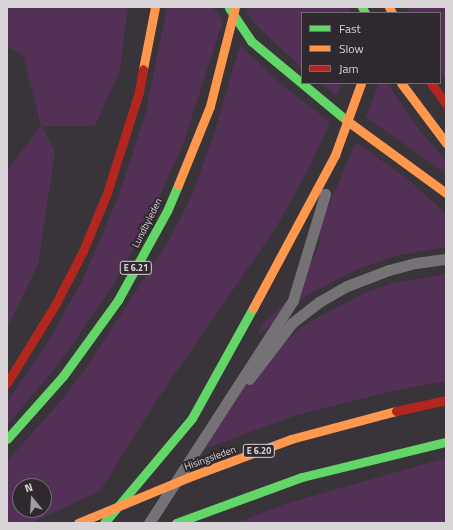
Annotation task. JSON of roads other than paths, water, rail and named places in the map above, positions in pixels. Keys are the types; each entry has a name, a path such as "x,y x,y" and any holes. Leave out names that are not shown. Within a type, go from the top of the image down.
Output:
{"highway":[{"path":"7,383 55,305 83,250 107,193 138,92 155,7"},
{"path":"228,7 251,41 274,62 301,83"},
{"name":"Lundbyleden","path":"7,439 63,376 118,300 163,218 210,106 221,70 235,7"},
{"path":"302,84 407,166 446,193"},
{"path":"104,523 192,418 313,199 335,155 362,84"},
{"path":"402,84 434,130 446,143"},
{"path":"431,84 446,104"},
{"name":"Hisingsleden","path":"78,523 189,477 291,439 381,414 446,400"},
{"path":"176,523 302,477 446,442"}],"lane":[{"path":"149,523 292,300 362,84"},
{"path":"197,446 292,323 319,302 347,286 389,270 416,263 446,259"}]}
